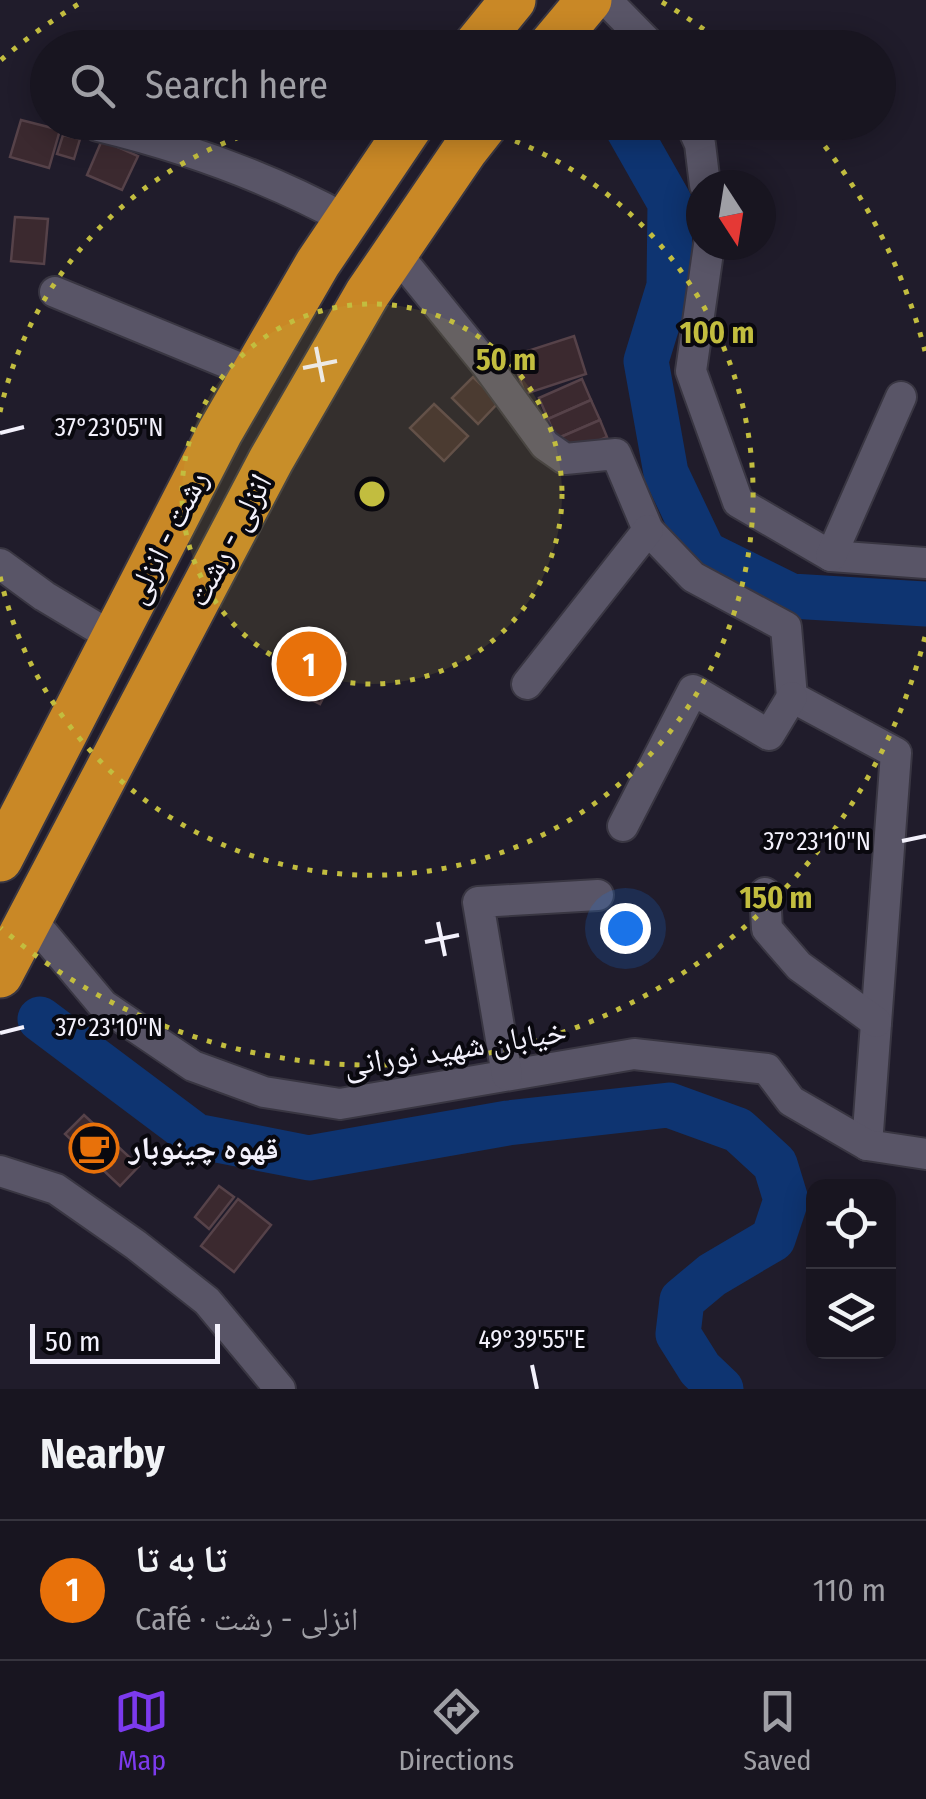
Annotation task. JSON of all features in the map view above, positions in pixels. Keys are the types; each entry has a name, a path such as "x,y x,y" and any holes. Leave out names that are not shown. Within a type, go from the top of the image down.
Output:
{"highway":[{"path":"489,30 514,0"},
{"path":"565,30 589,0"},
{"name":"رشت - انزلی","path":"0,859 220,432 318,263 401,140"},
{"name":"انزلی - رشت","path":"0,975 271,460 367,294 473,140"}],"street":[{"path":"606,0 635,30"},
{"path":"156,140 292,190 347,220"},
{"path":"698,140 703,170"},
{"path":"396,252 486,363 545,446 565,459 616,454 648,530 692,577 786,627 792,697 769,735 693,690 623,826"},
{"path":"708,260 691,371 738,502 831,556 926,563"},
{"path":"55,292 254,374"},
{"path":"831,556 900,398"},
{"path":"527,684 648,530"},
{"path":"0,564 114,638"},
{"path":"792,697 896,753 867,1145"},
{"path":"765,893 767,929 800,966 876,1022"},
{"path":"507,1075 478,902 598,895"},
{"name":"خیابان شهید نورانی","path":"30,918 104,1005 193,1066 264,1092 340,1104 634,1054 767,1068 791,1101 867,1145 926,1154"},
{"path":"0,1171 56,1189 136,1244 207,1301 280,1389"}],"building":[{"path":"21,120 30,122 30,140 57,140 49,168 10,157"},
{"path":"61,140 80,140 74,159 57,154"},
{"path":"102,140 138,156 122,190 87,175"},
{"path":"15,217 48,219 44,264 11,261"},
{"path":"574,336 586,374 525,394 512,356"},
{"path":"473,377 499,402 478,424 452,398"},
{"path":"582,379 591,400 548,419 539,398"},
{"path":"591,400 600,420 556,439 548,419"},
{"path":"434,404 468,436 444,461 410,428"},
{"path":"600,420 607,437 570,453 556,439"},
{"path":"311,635 346,653 320,704 284,686"},
{"path":"84,1115 139,1166 120,1186 65,1134"},
{"path":"219,1186 234,1197 209,1229 195,1217"},
{"path":"238,1199 271,1225 234,1272 201,1246"}],"waterway":[{"path":"634,140 670,203 669,286 646,361 666,473 704,553 791,596 926,604"},
{"path":"40,1019 196,1136 309,1158 508,1123 669,1105 738,1130 775,1164 786,1200 773,1239 712,1275 682,1300 678,1334 700,1369 721,1389"}],"place":[{"name":"تا به تا","path":"309,664"},
{"name":"قهوه چینوبار","path":"94,1148"}]}
